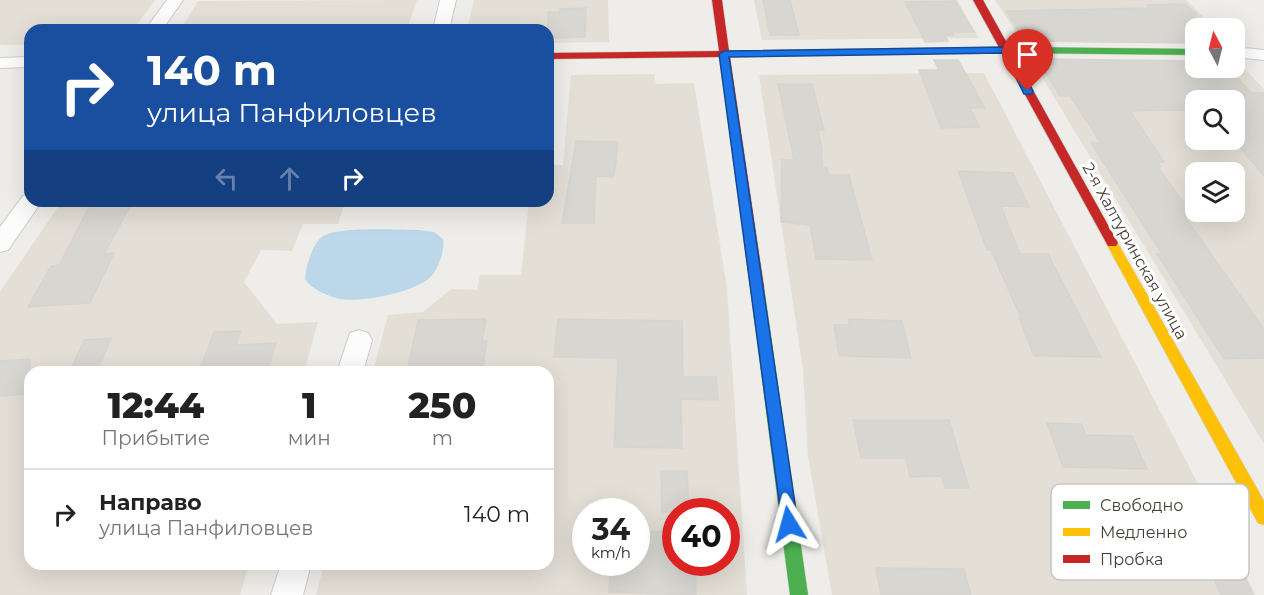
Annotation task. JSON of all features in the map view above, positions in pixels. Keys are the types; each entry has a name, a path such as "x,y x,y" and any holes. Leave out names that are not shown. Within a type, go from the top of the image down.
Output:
{"street":[{"path":"157,24 175,0"},
{"path":"442,24 448,0"},
{"path":"717,0 799,595"},
{"name":"2-я Халтуринская улица","path":"978,0 1245,484"},
{"path":"554,56 1007,50 1185,52"},
{"path":"0,63 24,62"},
{"path":"0,244 27,207"},
{"path":"352,366 359,340"},
{"name":"2-я Халтуринская улица","path":"1249,491 1264,518"},
{"path":"287,595 294,570"}],"shaded area":[{"path":"0,0 155,0 137,24 24,24 24,45 0,45"},
{"path":"417,0 409,24 184,24 198,1"},
{"path":"474,0 608,0 609,42 554,43 554,24 468,24"},
{"path":"754,0 957,0 979,38 762,40"},
{"path":"995,0 1186,0 1204,18 1185,18 1185,38 1022,41"},
{"path":"1037,69 1185,69 1185,78 1245,78 1245,69 1264,89 1264,444"},
{"path":"984,73 1198,484 1051,484 1051,580 1248,580 1256,595 832,595 808,456 803,370 759,75"},
{"path":"654,74 656,84 694,83 727,288 747,595 316,595 322,570 554,570 554,366 375,366 388,315 423,312 451,289 477,290 480,275 521,275 528,207 554,207 554,165 563,165 571,75"},
{"path":"58,207 343,207 338,224 303,224 292,251 261,250 244,282 277,324 318,322 306,366 24,366 24,570 247,570 240,595 0,595 0,292"}],"water":[{"path":"419,230 434,232 443,239 443,248 433,274 416,286 390,295 349,300 335,298 321,292 305,279 312,250 322,237 340,231"}],"building":[{"path":"763,0 790,0 799,35 770,35"},
{"path":"955,1 974,32 951,32 953,35 944,35 948,41 925,42 905,2"},
{"path":"1185,4 1196,14 1196,18 1185,18 1185,43 1025,41 1006,11 1150,8 1147,5"},
{"path":"586,8 585,37 554,38 554,24 548,24 548,12 560,12 560,9"},
{"path":"1037,59 1185,61 1185,78 1238,78 1251,93 1264,93 1264,176 1242,150 1245,150 1245,90 1185,90 1185,110 1130,111 1164,162 1158,162 1160,166 1157,166 1185,205 1185,222 1188,222 1264,329 1264,358 1224,359 1157,254 1162,254 1091,143 1101,143 1070,96 1060,96"},
{"path":"934,60 958,60 985,108 970,108 980,127 941,128 919,70 939,70"},
{"path":"778,84 812,84 824,130 818,130 822,149 822,168 827,168 829,175 849,175 872,260 816,259 810,225 781,222 782,160 794,160"},
{"path":"576,141 618,142 614,177 596,176 594,223 562,223"},
{"path":"958,171 1013,173 1029,207 1001,206 1020,254 1048,254 1101,357 1034,356 1019,318 1021,318 991,250 987,250"},
{"path":"89,207 130,207 104,254 114,253 90,303 28,307 51,266 59,265"},
{"path":"486,319 482,341 487,341 483,366 408,366 418,320"},
{"path":"558,319 682,321 683,377 716,377 718,400 681,399 682,448 614,447 618,358 554,357"},
{"path":"848,319 902,321 911,358 839,356 834,325 849,325"},
{"path":"241,331 236,345 276,343 269,366 201,366 214,332"},
{"path":"111,338 99,366 72,366 84,340"},
{"path":"30,359 30,366 24,366 24,394 0,396 0,361"},
{"path":"853,420 949,420 969,488 945,488 941,476 910,477 906,458 861,458"},
{"path":"1047,423 1081,424 1086,435 1132,436 1147,469 1063,467"},
{"path":"661,471 687,471 688,498 662,498 662,512"},
{"path":"650,531 662,532 662,576 695,576 696,595 609,592 610,576 650,576"},
{"path":"876,568 964,569 971,595 881,595"},
{"path":"1214,580 1246,580 1253,595 1221,595"}],"traffic: fast":[{"path":"777,53 1007,50 1185,52"},
{"path":"757,287 799,595"}],"traffic: slow":[{"path":"1112,243 1246,484"},
{"path":"1249,490 1264,517"}],"traffic: jam":[{"path":"717,0 757,287"},
{"path":"978,0 1112,243"},
{"path":"554,56 777,53"}],"route":[{"path":"789,524 724,54 1007,50 1028,91"}]}
